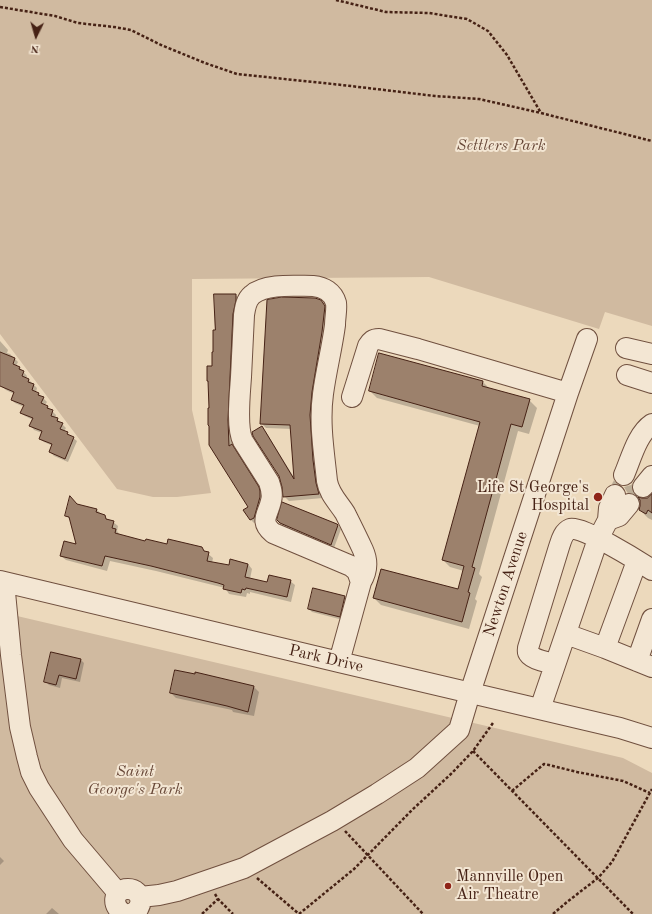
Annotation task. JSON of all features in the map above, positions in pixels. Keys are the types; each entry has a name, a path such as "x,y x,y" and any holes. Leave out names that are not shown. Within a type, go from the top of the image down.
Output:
{"street":[{"path":"339,662 361,582 366,572 366,565 365,554 344,512 328,487 321,408 336,312 336,303 329,291 319,286 261,288 249,299 244,315 240,437 269,482 271,488 271,502 266,514 265,523 267,528 273,533 351,566 357,571 361,582"},
{"path":"352,397 368,346 374,339 418,348 568,393"},
{"name":"Newton Avenue","path":"127,910 159,895 244,868 332,821 417,768 459,730 568,393 587,339"},
{"path":"626,348 652,354"},
{"path":"627,375 652,384"},
{"path":"624,475 640,436 652,424"},
{"path":"540,709 598,539 608,520 609,508 622,500"},
{"path":"555,664 533,658 529,655 528,648 559,547 564,534 567,530 572,528 598,539 645,565 604,648"},
{"path":"2,582 19,720 31,772 38,788 73,840 118,893 122,890 130,889 138,893 127,910"},
{"name":"Park Drive","path":"2,582 620,728 652,738"},
{"path":"566,634 645,664 652,619"}],"path":[{"path":"336,0 386,12 429,13 467,19 488,32 507,55 541,113"},
{"path":"0,7 55,16 78,22 131,30 161,45 237,74 435,96 479,99 652,141"},
{"path":"244,868 299,914 354,869 412,810 452,773 473,751 492,723"},
{"path":"473,751 633,914"},
{"path":"512,791 544,764 623,781 650,793"},
{"path":"553,914 598,878 612,862 652,788"},
{"path":"332,821 344,830 422,914"},
{"path":"205,881 218,899 233,914"},
{"path":"202,914 218,899"}],"green space":[{"name":"Settlers Park","path":"0,0 652,0 652,326 605,312 599,329 429,277 192,279 192,410 211,493 177,497 153,497 117,489 0,334"},
{"name":"Saint George's Park","path":"0,612 623,758 652,773 652,914 0,914"}],"building":[{"path":"214,294 236,294 233,314 228,420 229,446 232,444 259,487 260,497 254,518 250,520 243,510 248,507 209,445 207,366 212,366 213,330 215,330"},
{"path":"282,297 315,298 321,300 325,306 310,415 313,460 319,494 283,497 279,476 253,436 252,432 262,426 294,479 290,425 260,424 267,300"},
{"path":"0,352 15,358 13,364 20,367 19,369 24,371 22,376 29,379 28,382 34,384 32,390 39,393 38,395 44,397 41,403 48,406 47,408 53,410 51,416 58,418 57,421 63,423 60,429 68,432 67,434 74,437 65,459 49,452 52,444 39,439 42,431 29,426 33,418 20,413 24,405 11,400 14,392 0,386"},
{"path":"379,353 483,381 482,386 530,399 522,427 511,424 472,567 475,568 462,622 373,598 381,569 458,589 464,566 442,560 480,422 369,391"},
{"path":"652,494 652,513 648,510 646,514 639,510 640,500 638,497 647,498"},
{"path":"70,496 77,504 97,509 96,512 105,515 106,519 114,521 112,528 116,529 115,533 145,541 146,539 167,544 168,539 202,547 204,551 209,552 207,561 229,565 230,559 248,564 245,577 267,582 269,575 291,580 287,597 246,588 245,590 242,589 241,593 223,589 224,585 218,583 105,556 102,566 60,556 64,541 76,544 69,517 65,516"},
{"path":"282,502 337,524 338,525 331,545 280,523 277,520"},
{"path":"313,588 345,596 340,617 308,609"},
{"path":"51,652 81,659 76,679 59,675 56,685 44,682"},
{"path":"175,670 195,674 195,672 254,686 248,712 170,693"}],"place":[{"name":"Life St George's Hospital","path":"598,497"},
{"name":"Mannville Open Air Theatre","path":"448,886"}]}
